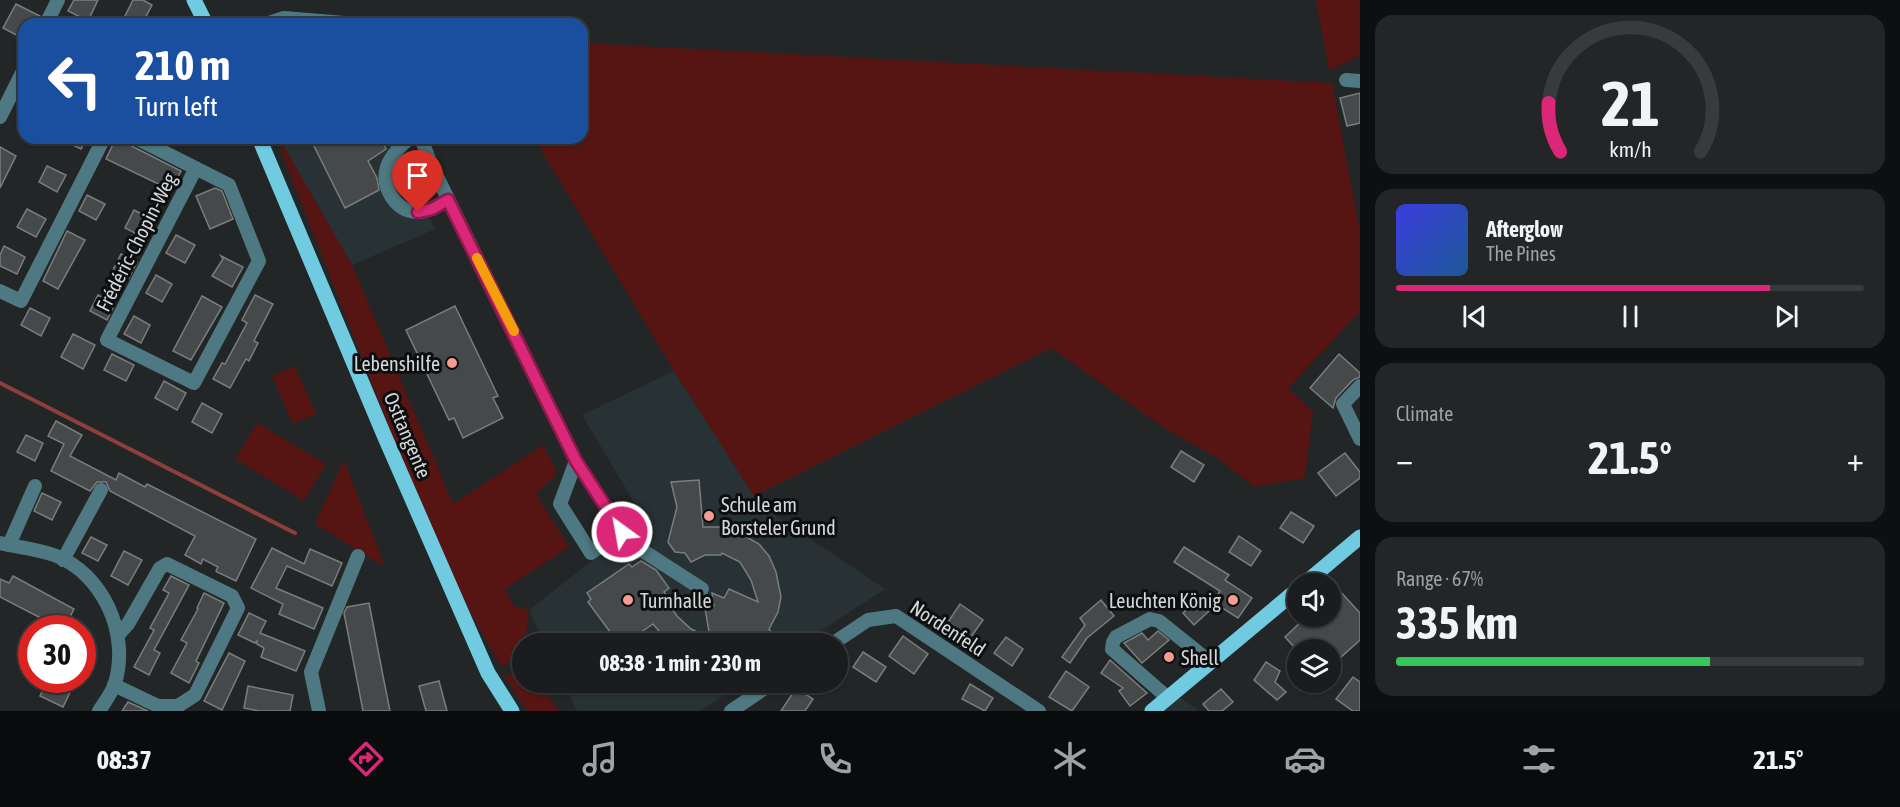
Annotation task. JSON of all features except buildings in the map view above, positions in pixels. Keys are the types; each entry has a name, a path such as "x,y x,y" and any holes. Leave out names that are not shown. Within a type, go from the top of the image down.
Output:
{"main road":[{"path":"194,0 203,18"},
{"name":"Osttangente","path":"262,144 384,435 488,672 512,711"},
{"path":"1317,573 1360,537"},
{"path":"1152,711 1287,598"}],"street":[{"path":"49,18 58,0"},
{"path":"0,117 18,83"},
{"path":"0,291 21,301 101,144"},
{"path":"150,144 196,168"},
{"path":"406,144 387,166 385,181 388,193 398,204 408,210 418,212 432,209 448,200"},
{"path":"423,144 448,200 576,461 622,532 637,547 702,589"},
{"name":"Frédéric-Chopin-Weg","path":"196,168 229,185 259,261 194,384 107,340 196,168"},
{"path":"1360,386 1343,404 1360,439"},
{"path":"576,461 560,504 591,553 622,532"},
{"path":"35,486 5,544 54,555 88,578 103,594 118,634 119,661 114,685 99,711"},
{"path":"63,560 101,490"},
{"path":"319,711 311,672 358,556"},
{"path":"114,685 158,706 177,709 195,695 238,608 232,596 167,564 160,568 128,624 118,634"},
{"name":"Nordenfeld","path":"848,633 868,620 896,616 1040,711"},
{"path":"1168,698 1112,649 1116,637 1150,619 1158,621 1210,662"},
{"path":"731,711 758,693"}],"shaded area":[{"path":"1316,0 1360,0 1360,55 1329,71"},
{"path":"588,43 1332,83 1360,232 1360,312 1288,388 1313,412 1305,478 1254,487 1219,459 1167,430 1051,348 754,496 674,371 538,144 588,144"},
{"path":"278,144 282,144 352,265 453,504 543,445 555,467 555,476 536,494 569,547 505,589 514,606 529,610 526,633 512,633 512,661 502,667 470,612 426,522"},
{"path":"282,144 398,144 402,164 435,229 352,265"},
{"path":"295,366 316,414 293,424 272,376"},
{"name":"Schule am Borsteler Grund","path":"674,371 760,505 885,589 817,633 540,633 529,610 584,567 636,531 649,527 582,415"},
{"path":"257,423 326,464 304,501 235,459"},
{"path":"344,460 385,567 315,524"},
{"path":"512,673 512,688 505,677"},
{"path":"515,693 546,693 559,711 527,711"},
{"path":"568,693 728,693 700,711 577,711"},
{"path":"1174,693 1199,711 1152,711"}],"waterway":[{"path":"0,383 295,533"}],"slow traffic":[{"path":"477,258 514,331"}],"place":[{"name":"Lebenshilfe","path":"452,363"},
{"name":"Schule am Borsteler Grund","path":"709,516"},
{"name":"Turnhalle","path":"628,600"},
{"name":"Leuchten König","path":"1233,600"},
{"name":"Shell","path":"1169,657"}],"route":[{"path":"418,212 432,209 448,200 576,461 622,532"}]}
